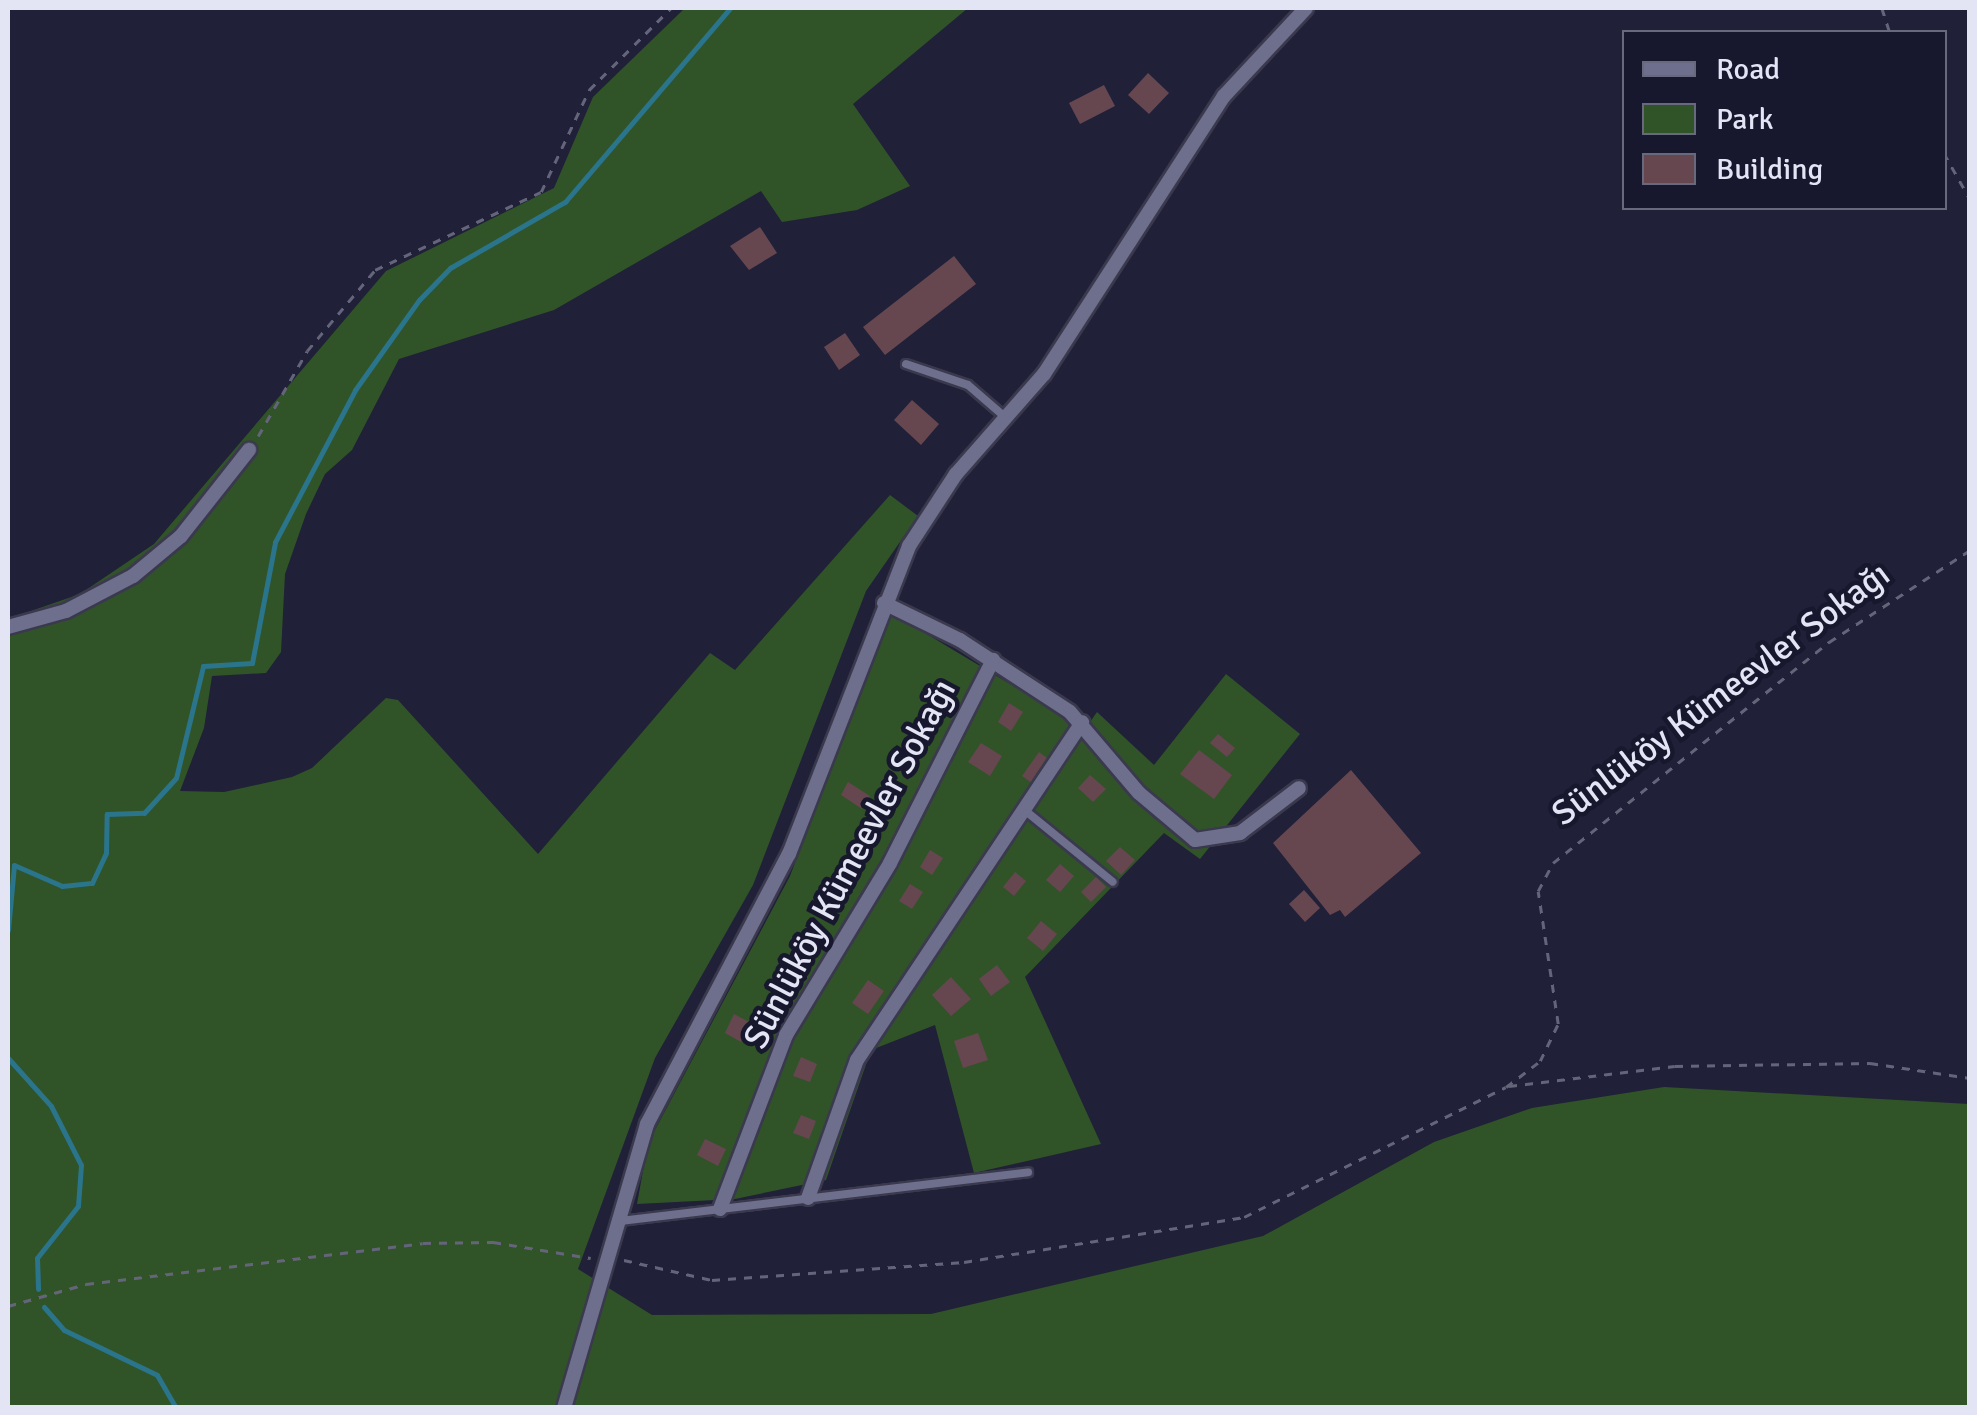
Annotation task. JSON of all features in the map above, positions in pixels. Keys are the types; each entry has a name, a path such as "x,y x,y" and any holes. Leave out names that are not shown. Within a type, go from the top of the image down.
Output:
{"street":[{"name":"Sünlüköy Kümeevler Sokağı","path":"564,1408 616,1222 660,1094 796,837 884,603 923,522 1044,374 1202,126 1306,8"},
{"path":"8,628 66,611 133,576 181,536 249,450"},
{"name":"Sünlüköy Kümeevler Sokağı","path":"884,603 993,660 1082,722 1140,792 1195,840 1240,833 1299,788"},
{"name":"Sünlüköy Kümeevler Sokağı","path":"720,1209 793,1020 890,864 993,660"},
{"path":"808,1198 857,1060 1028,813 1082,722"}],"lane":[{"path":"906,364 968,385 1006,418"},
{"path":"1028,813 1113,882"},
{"path":"616,1222 1028,1172"}],"path":[{"path":"249,450 308,351 376,270 541,192 589,90 671,8"},
{"path":"1947,158 1970,198"},
{"name":"Sünlüköy Kümeevler Sokağı","path":"606,1260 712,1280 964,1262 1244,1217 1506,1087 1540,1061 1558,1024 1538,891 1553,863 1829,642 1970,550"},
{"path":"1506,1087 1675,1066 1870,1063 1970,1078"},
{"path":"8,1306 86,1284 422,1243 493,1242 606,1260"}],"green space":[{"path":"685,8 968,8 853,104 910,186 857,210 782,222 761,191 554,310 399,359 352,450 325,474 306,514 285,574 281,652 266,673 212,676 204,728 180,791 224,792 292,777 312,768 386,698 398,700 538,854 710,653 735,670 890,495 918,516 866,591 753,885 655,1058 578,1269 652,1315 931,1314 1263,1236 1434,1142 1532,1108 1664,1087 1969,1104 1969,1407 8,1408 8,619 80,594 154,544 386,271 554,188 593,97"},
{"path":"890,612 1085,729 1097,712 1154,765 1226,674 1300,734 1200,859 1164,833 1025,977 1101,1144 974,1173 935,1025 871,1050 826,1180 735,1199 637,1204 648,1143 790,876"}],"building":[{"path":"1148,73 1169,93 1149,114 1128,95"},
{"path":"1104,85 1115,106 1080,124 1069,103"},
{"path":"760,227 777,253 749,270 730,246"},
{"path":"954,256 976,284 885,355 863,327"},
{"path":"845,333 860,355 839,370 824,347"},
{"path":"912,400 939,424 921,445 894,420"},
{"path":"1009,703 1023,712 1011,731 998,722"},
{"path":"1218,734 1235,748 1227,757 1210,743"},
{"path":"981,743 1002,756 990,776 968,762"},
{"path":"1199,750 1232,775 1214,799 1180,774"},
{"path":"1039,752 1055,764 1039,788 1022,776"},
{"path":"1351,770 1421,853 1345,917 1340,910 1330,915 1273,843"},
{"path":"1090,775 1106,789 1093,802 1078,788"},
{"path":"848,782 870,796 862,809 841,795"},
{"path":"1120,847 1135,860 1121,875 1106,861"},
{"path":"930,850 943,858 932,875 920,867"},
{"path":"1060,864 1074,876 1060,892 1046,880"},
{"path":"1015,872 1026,881 1014,896 1003,887"},
{"path":"1096,877 1106,887 1091,902 1081,892"},
{"path":"910,884 923,892 912,909 899,901"},
{"path":"1304,890 1320,908 1305,922 1289,904"},
{"path":"1041,921 1057,934 1043,951 1027,938"},
{"path":"788,959 807,970 801,981 781,970"},
{"path":"997,965 1010,982 991,996 979,979"},
{"path":"951,977 971,999 951,1016 932,995"},
{"path":"868,980 884,991 868,1014 852,1003"},
{"path":"734,1014 751,1023 741,1042 725,1033"},
{"path":"978,1033 988,1060 963,1068 954,1041"},
{"path":"801,1057 817,1064 810,1082 793,1076"},
{"path":"801,1115 816,1121 809,1139 793,1133"},
{"path":"705,1139 726,1149 718,1166 697,1155"}],"waterway":[{"path":"8,930 14,865 62,886 92,883 106,853 107,814 144,813 176,778 203,666 252,663 275,542 355,390 419,300 450,268 565,202 730,8"},
{"path":"8,1058 51,1106 81,1165 78,1206 37,1258 38,1289"},
{"path":"44,1307 64,1330 157,1375 176,1408"}]}
